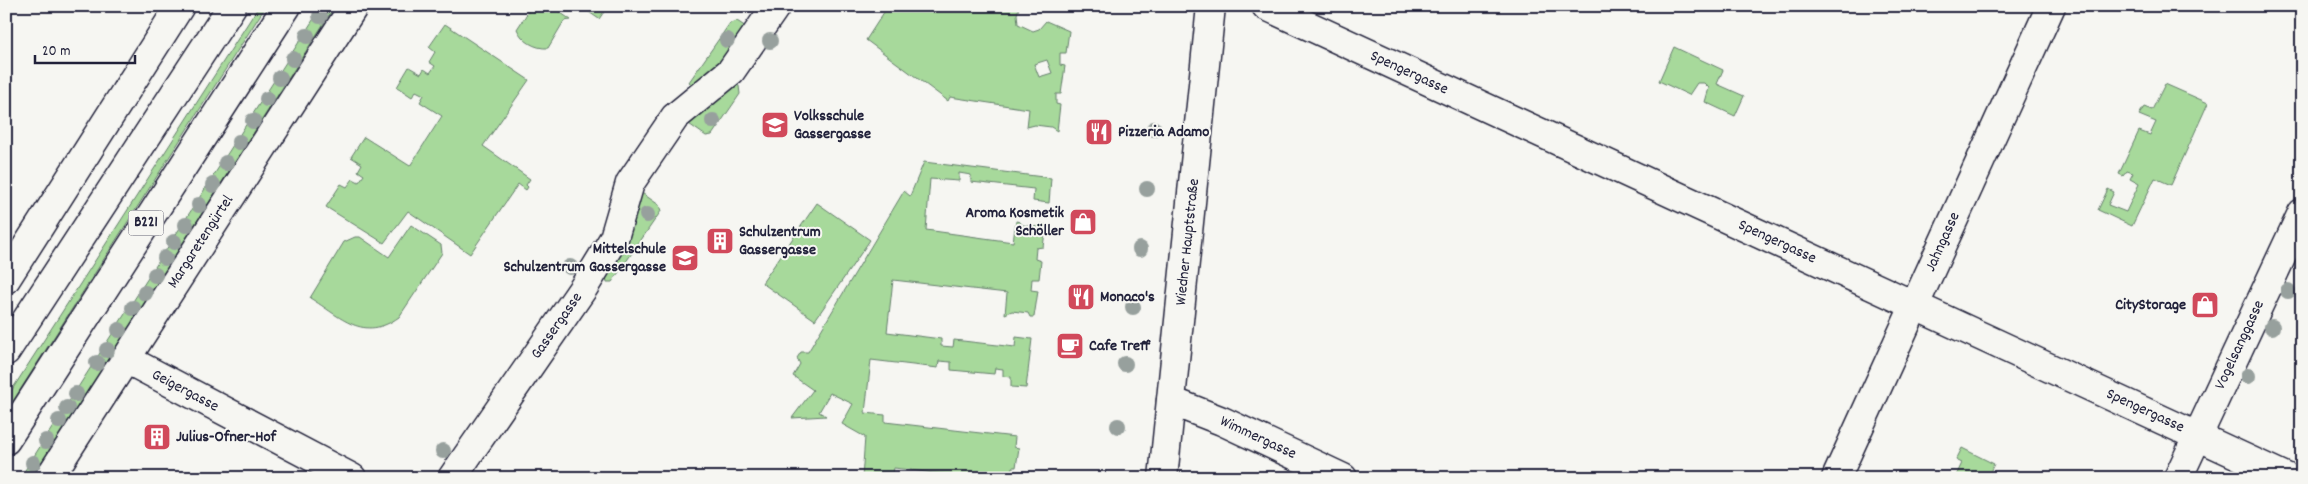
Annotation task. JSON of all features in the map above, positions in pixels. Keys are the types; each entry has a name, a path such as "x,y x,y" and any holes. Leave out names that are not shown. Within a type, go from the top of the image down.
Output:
{"street":[{"path":"6,279 180,6"},
{"path":"6,352 232,6"},
{"name":"B221","path":"6,440 287,6"},
{"name":"Margaretengürtel","path":"49,478 354,6"},
{"name":"Gassergasse","path":"452,478 584,287 614,238 630,183 675,117 731,71 776,6"},
{"name":"Wiedner Hauptstraße","path":"1163,478 1211,6"},
{"name":"Spengergasse","path":"1266,6 2288,478"},
{"name":"Jahngasse","path":"1836,478 2050,6"},
{"name":"Vogelsanggasse","path":"2178,478 2302,213"},
{"name":"Geigergasse","path":"126,359 352,478"},
{"name":"Wimmergasse","path":"1171,401 1222,421 1344,478"}],"green space":[{"path":"259,6 266,6 6,412 6,399"},
{"path":"322,6 335,6 32,478 20,478"},
{"path":"532,6 551,6 571,20 564,21 548,48 538,47 530,43 522,37 517,29"},
{"path":"580,6 608,6 599,19"},
{"path":"888,6 1016,6 1019,8 1017,14 1018,24 1033,31 1039,29 1046,21 1069,31 1066,53 1060,53 1060,65 1065,66 1061,94 1056,94 1056,104 1060,105 1057,131 1051,127 1035,125 1027,127 1029,109 950,97 948,101 866,40","holes":["1047,60 1052,73 1039,77 1034,64"]},
{"path":"737,21 746,27 747,36 696,88 689,82 730,23"},
{"path":"445,24 529,80 483,146 530,179 526,185 528,187 526,190 518,184 470,254 408,211 384,243 326,207 341,184 347,187 353,179 359,182 364,175 358,171 362,164 351,157 364,137 410,166 442,116 420,102 424,95 416,91 412,97 397,87 409,67 421,74 424,69 430,73 435,66 429,62 435,52 429,47"},
{"path":"1674,47 1723,70 1717,84 1744,96 1735,116 1705,102 1709,88 1704,83 1697,83 1689,95 1659,81"},
{"path":"733,82 739,86 740,94 712,135 706,136 686,122"},
{"path":"2165,84 2208,103 2171,185 2155,178 2132,226 2098,210 2108,189 2114,192 2108,205 2126,212 2139,184 2130,179 2133,173 2127,171 2123,176 2119,174 2139,131 2150,135 2156,122 2139,115 2144,107 2152,110"},
{"path":"924,162 1051,178 1049,203 1033,201 1034,189 971,182 971,175 959,173 959,181 930,179 926,230 1013,242 1016,221 1022,225 1038,227 1041,224 1046,225 1043,247 1036,248 1035,259 1041,261 1039,279 1032,279 1031,290 1038,291 1034,317 1030,317 1028,313 1012,311 1005,314 1007,293 893,280 887,332 941,339 941,346 953,347 954,340 1015,347 1016,337 1032,339 1026,388 1011,387 1011,377 1003,376 1003,369 995,368 994,374 951,370 951,362 939,361 938,368 871,360 865,413 885,415 885,422 1015,437 1014,447 1019,448 1016,467 1012,467 1011,477 1015,478 975,478 894,468 892,478 862,478 865,437 842,424 853,404 830,393 819,412 826,416 792,418 813,390 793,376 800,364 797,358 801,352 808,352 904,191 910,196"},
{"path":"639,191 659,205 661,211 612,282 607,282 605,271"},
{"path":"817,203 870,240 815,320 762,283"},
{"path":"411,225 441,245 442,253 399,317 374,328 363,327 342,319 310,298 344,242 360,237 389,257"},
{"path":"1962,448 1994,464 1987,478 1955,478 1962,463 1956,460"}],"place":[{"name":"Volksschule Gassergasse","path":"775,125"},
{"name":"Pizzeria Adamo","path":"1099,132"},
{"name":"Aroma Kosmetik Schöller","path":"1083,222"},
{"name":"Schulzentrum Gassergasse","path":"720,241"},
{"name":"Mittelschule Schulzentrum Gassergasse","path":"685,258"},
{"name":"Monaco's","path":"1081,297"},
{"name":"CityStorage","path":"2205,305"},
{"name":"Cafe Treff","path":"1070,346"},
{"name":"Julius-Ofner-Hof","path":"157,437"}]}
